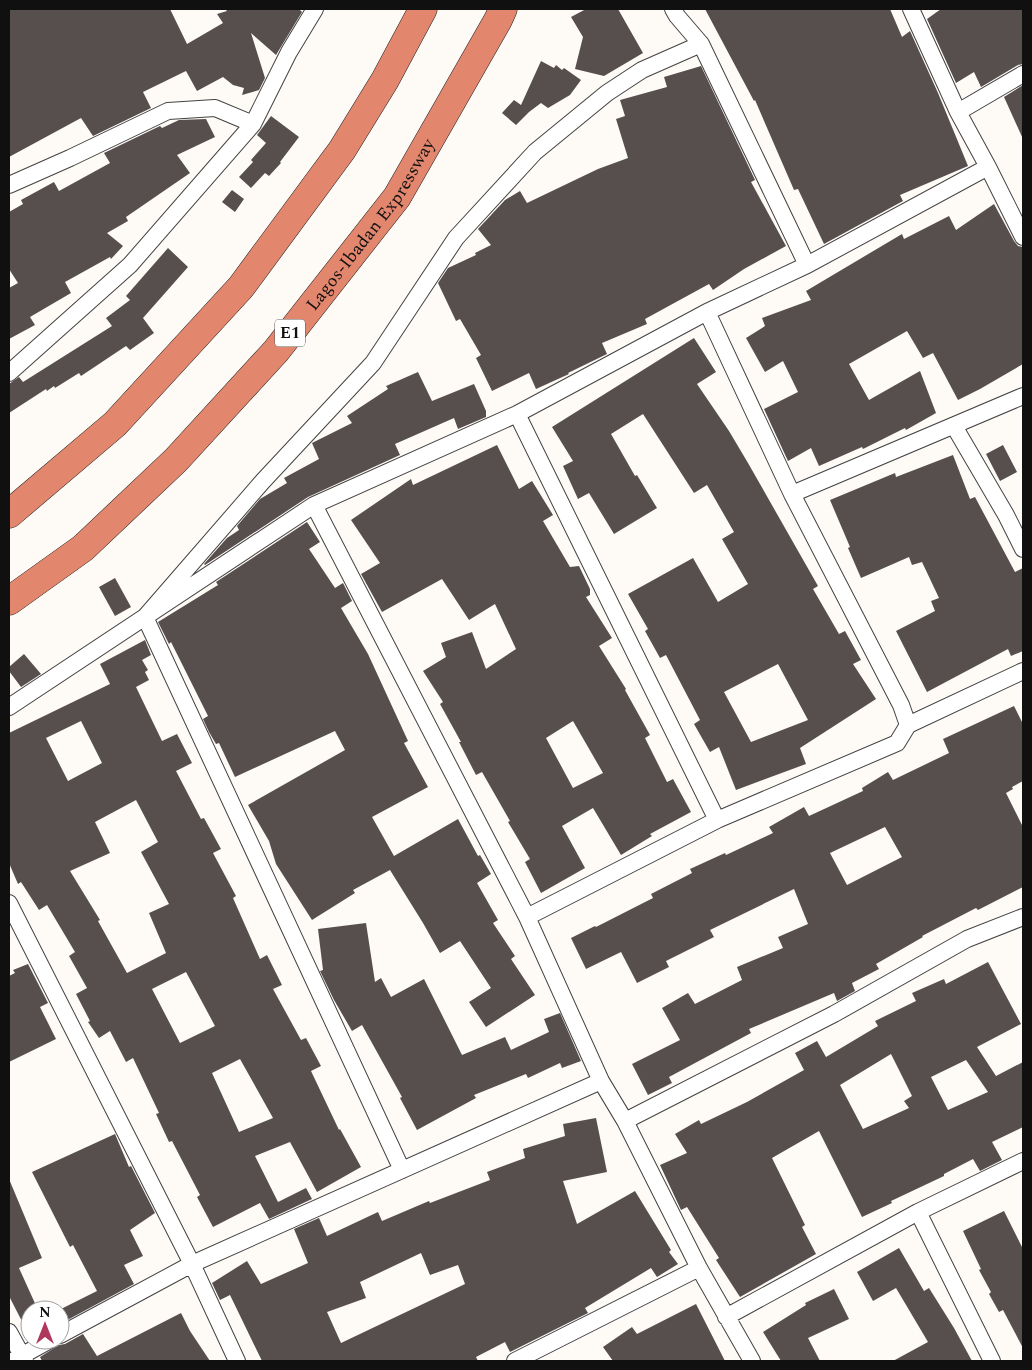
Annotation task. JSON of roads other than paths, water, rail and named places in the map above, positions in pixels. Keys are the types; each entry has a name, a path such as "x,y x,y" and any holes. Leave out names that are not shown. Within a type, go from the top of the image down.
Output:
{"highway":[{"path":"9,514 115,424 241,287 342,150 385,80 423,9"},
{"name":"Lagos-Ibadan Expressway","path":"9,601 83,548 176,460 276,351 397,197 503,9"}],"street":[{"path":"9,373 130,264 253,124 290,52 315,9"},
{"path":"673,9 701,44 807,264"},
{"path":"911,9 958,112 1023,237"},
{"path":"145,617 263,481 373,363 456,238 534,152 621,83 642,70 701,44"},
{"path":"958,112 1023,74"},
{"path":"9,185 168,111 215,108 253,124"},
{"path":"9,707 314,504 517,414 707,312 807,264 988,167"},
{"path":"707,312 792,494 901,705 908,725"},
{"path":"792,494 1023,396"},
{"path":"517,414 717,820"},
{"path":"954,426 1023,549"},
{"path":"314,504 527,917 601,1081 625,1121 699,1268 752,1361"},
{"path":"145,617 402,1170"},
{"path":"527,917 717,820 897,743 908,725 1023,671"},
{"path":"9,903 192,1264 237,1361"},
{"path":"625,1121 834,1014 967,939 1023,917"},
{"path":"70,1330 192,1264 601,1081"},
{"path":"726,1317 918,1212 1023,1160"},
{"path":"918,1212 992,1361"},
{"path":"515,1361 699,1268"},
{"path":"9,1332 20,1359 34,1350"}]}
